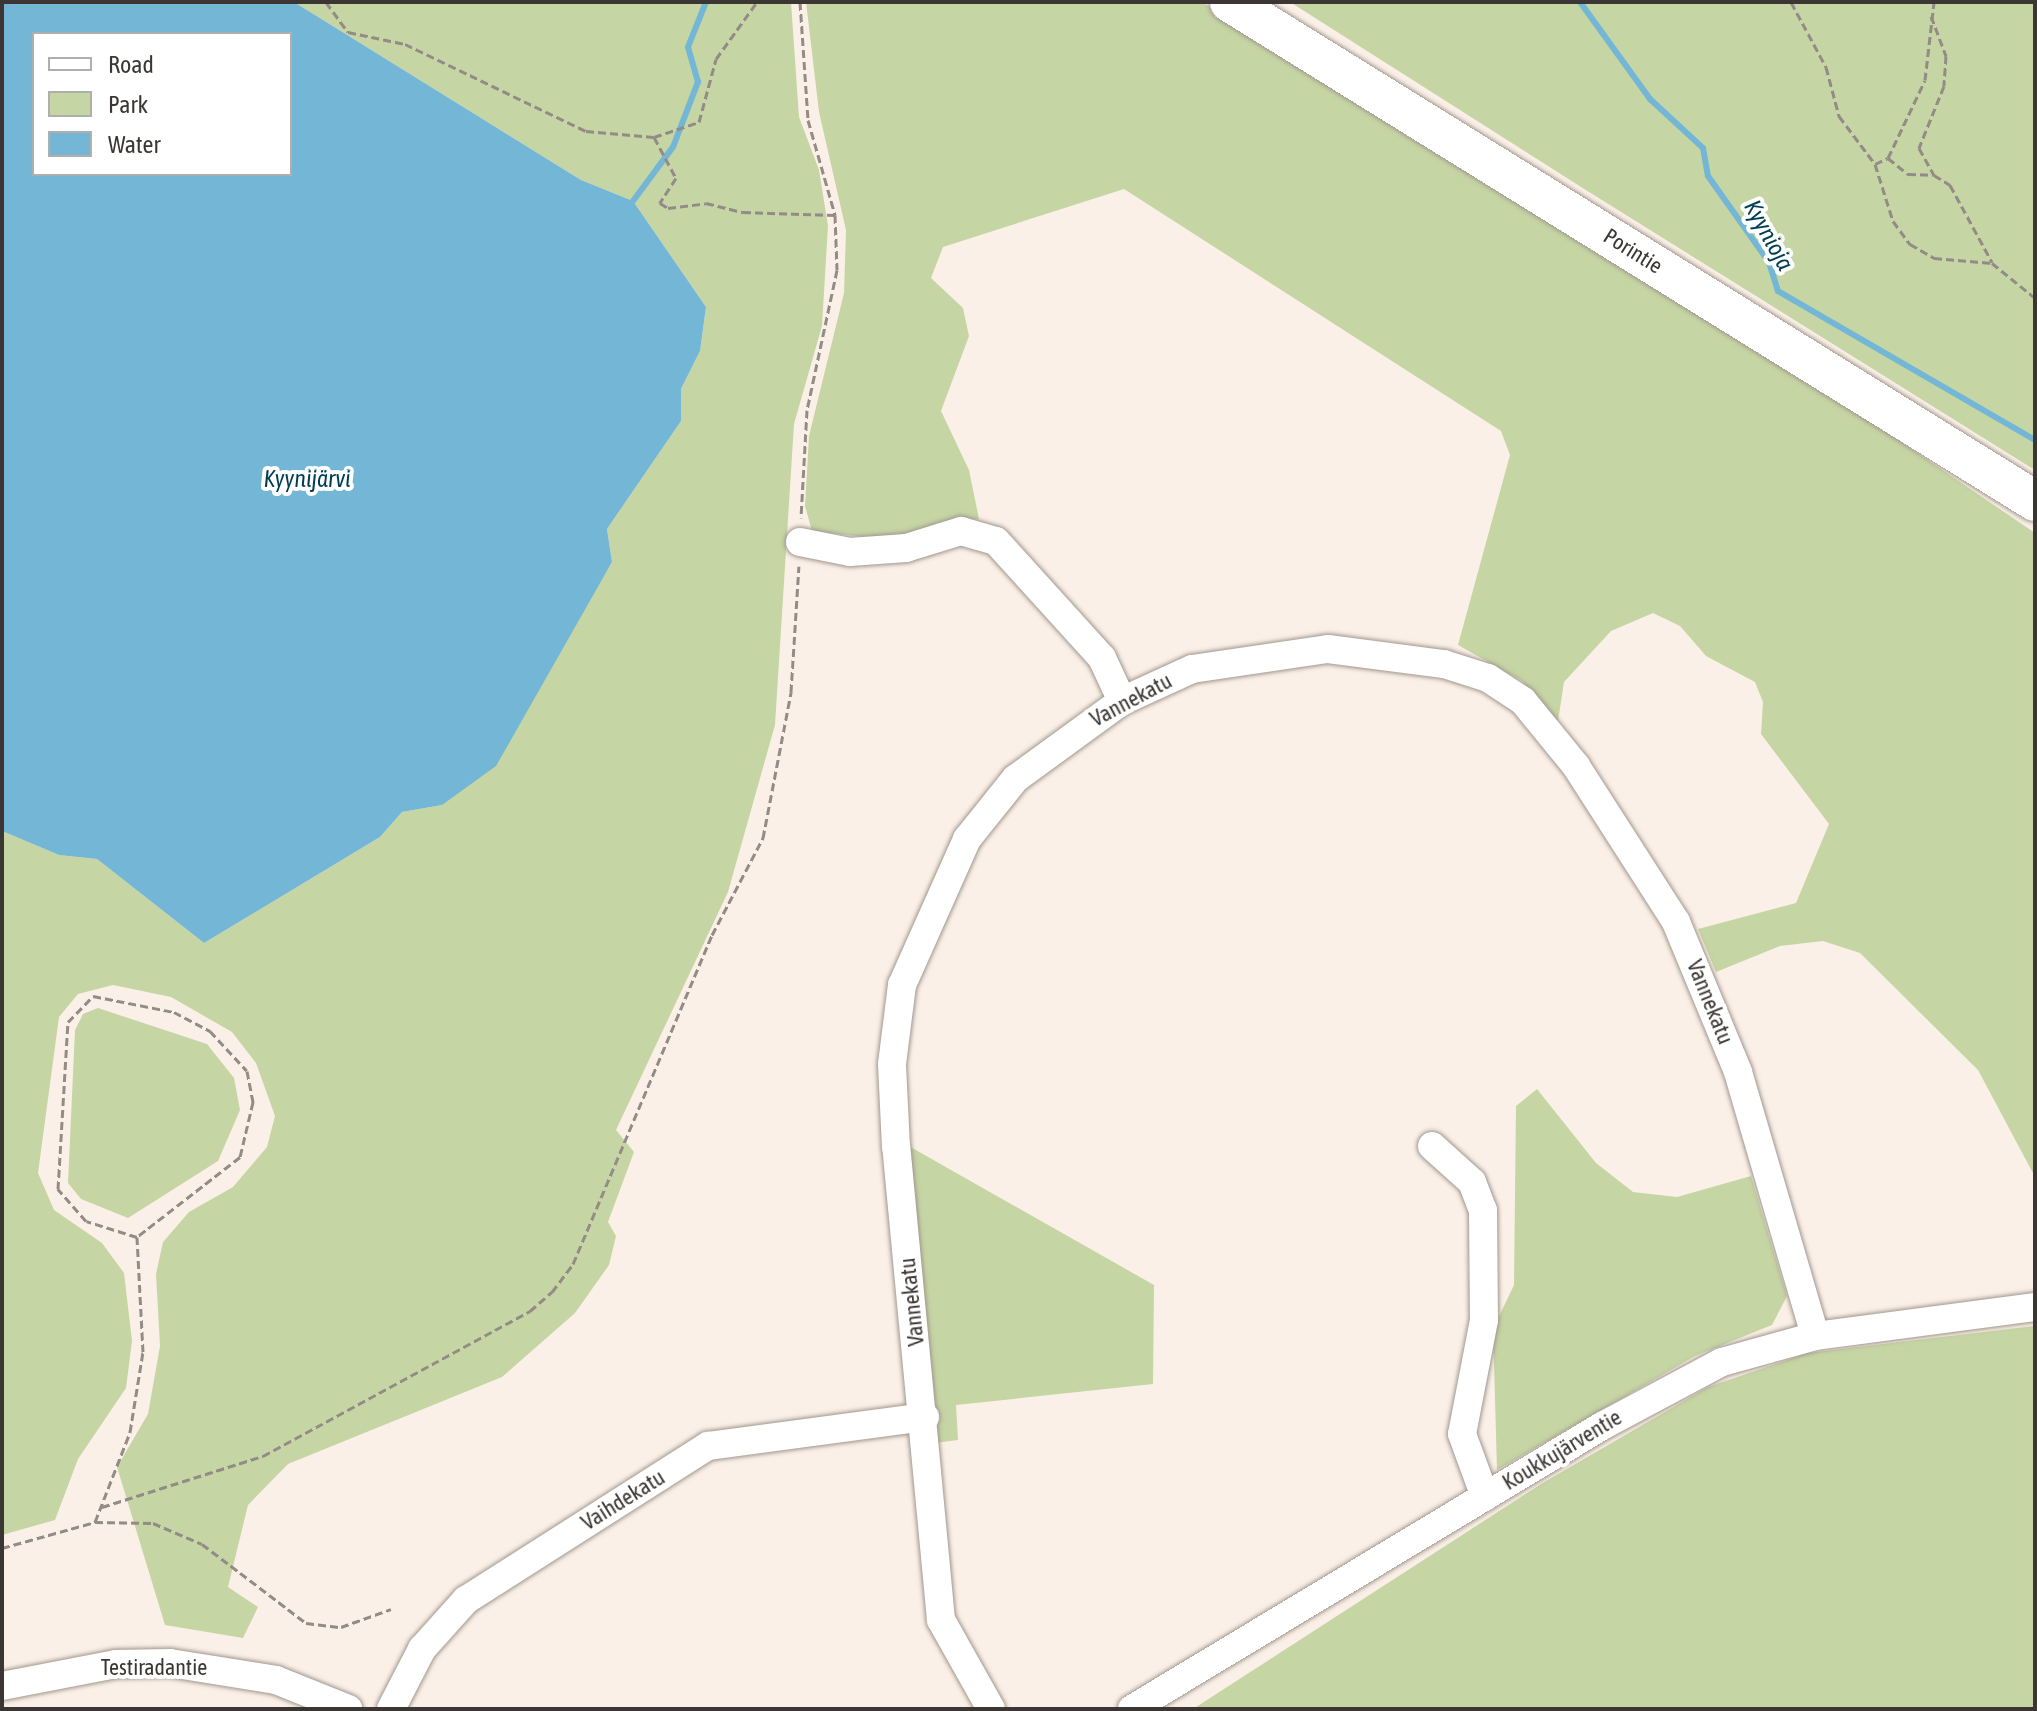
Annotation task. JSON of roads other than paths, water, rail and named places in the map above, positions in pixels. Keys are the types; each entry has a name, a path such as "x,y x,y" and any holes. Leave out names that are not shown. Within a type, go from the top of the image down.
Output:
{"highway":[{"name":"Porintie","path":"1230,2 2035,501"}],"street":[{"path":"800,542 861,552 961,531 996,541 1102,658 1122,701"},
{"name":"Vannekatu","path":"991,1709 941,1620 925,1417 896,1147 892,1064 902,985 967,839 1015,779 1122,701 1192,669 1328,649 1444,664 1488,678 1523,701 1576,766 1676,922 1738,1072 1815,1336"},
{"path":"1432,1146 1472,1182 1483,1210 1484,1320 1462,1434 1485,1497"},
{"name":"Koukkujärventie","path":"1132,1709 1670,1386 1764,1347 1815,1336 2035,1307"},
{"name":"Vaihdekatu","path":"391,1709 422,1649 466,1600 708,1446 925,1417"},
{"name":"Testiradantie","path":"2,1686 116,1664 170,1663 276,1680 348,1709"}],"water":[{"name":"Kyynijärvi","path":"2,2 294,2 581,180 633,201 706,307 700,351 681,389 681,421 607,529 612,562 496,766 442,805 402,812 380,837 204,943 97,859 59,855 2,831"}],"waterway":[{"name":"Kyynioja","path":"633,201 673,147 698,82 688,47 706,2"},
{"name":"Kyynioja","path":"1580,2 1650,99 1703,148 1708,176 1769,262 1778,291 2035,440"}]}
